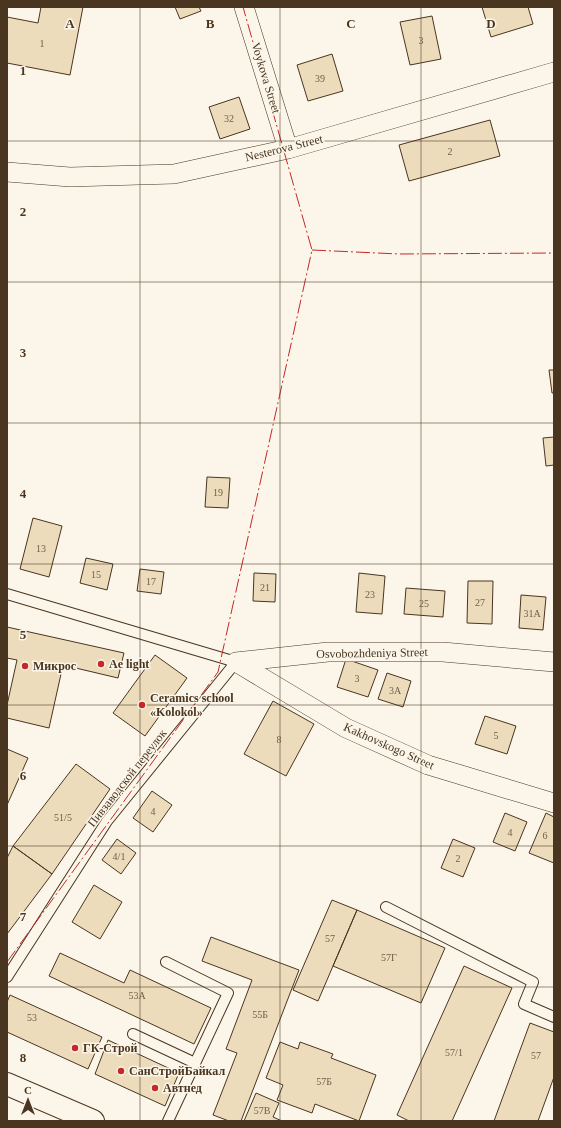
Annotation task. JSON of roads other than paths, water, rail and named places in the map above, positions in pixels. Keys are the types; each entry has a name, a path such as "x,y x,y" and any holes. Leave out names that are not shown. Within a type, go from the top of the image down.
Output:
{"main road":[{"path":"7,1084 93,1121"}],"street":[{"name":"Voykova Street","path":"244,7 288,149"},
{"name":"Nesterova Street","path":"7,172 70,177 174,174 288,149 554,72"},
{"name":"Osvobozhdeniya Street","path":"236,662 328,652 443,652 554,662"},
{"name":"Kakhovskogo Street","path":"236,662 346,728 428,765 554,803"}],"lane":[{"name":"Osvobozhdeniya Street","path":"7,594 236,662"},
{"name":"Пивзаводской переулок","path":"7,977 107,821 236,662"},
{"path":"386,908 533,982 524,1004 554,1017"},
{"path":"166,962 228,993 168,1121"},
{"path":"133,1034 195,1063"}],"place":[{"name":"Ae light","path":"101,664"},
{"name":"Микрос","path":"25,666"},
{"name":"Ceramics school «Kolokol»","path":"142,705"},
{"name":"ГК-Строй","path":"75,1048"},
{"name":"СанСтройБайкал","path":"121,1071"},
{"name":"Автнед","path":"155,1088"}]}
